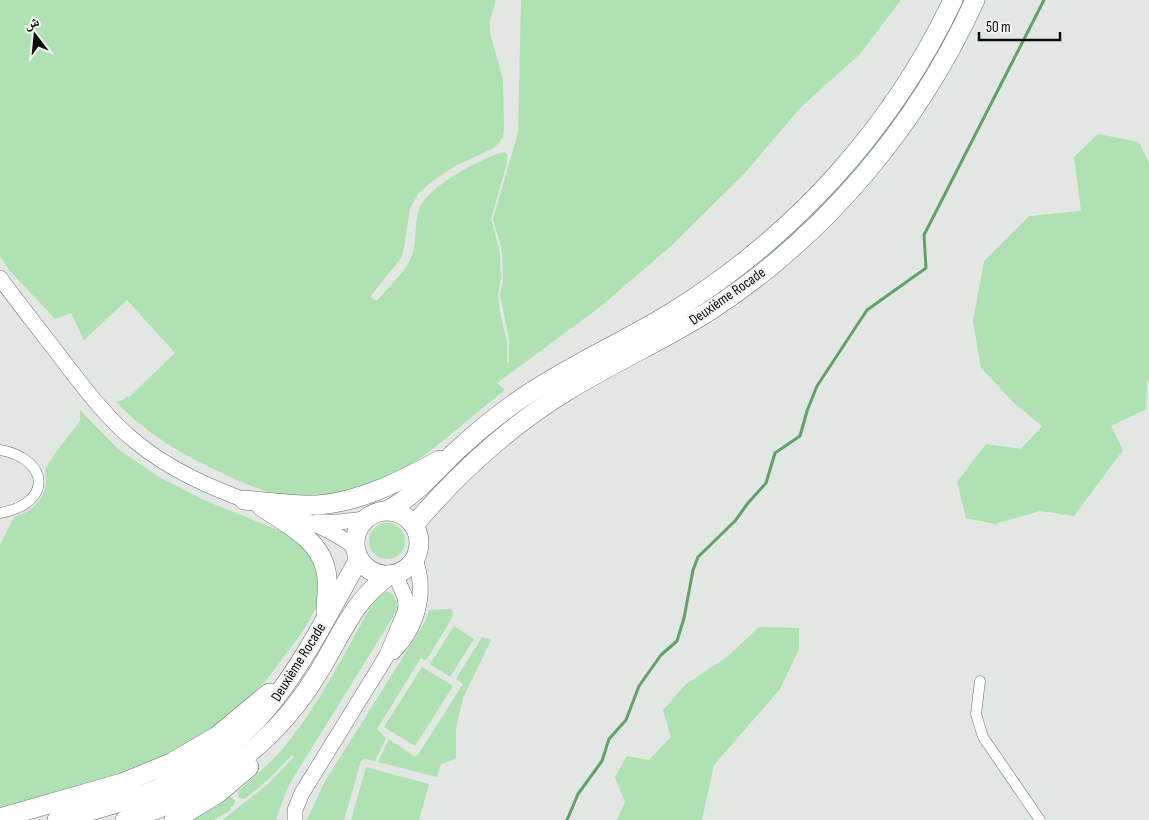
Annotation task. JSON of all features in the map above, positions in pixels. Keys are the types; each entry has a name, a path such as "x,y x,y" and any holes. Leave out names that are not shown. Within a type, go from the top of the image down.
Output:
{"highway":[{"name":"Deuxième Rocade","path":"388,510 415,492 460,448 502,413 538,387 576,364 672,312 724,277 774,238 840,171 880,122 915,70 953,0"},
{"name":"Deuxième Rocade","path":"414,525 463,471 519,423 568,390 656,343 712,309 765,270 814,227 859,180 900,128 936,74 975,0"},
{"path":"244,500 305,505 342,501 373,492 460,448"},
{"path":"262,507 310,540 321,555 327,572 326,618"},
{"path":"388,510 400,513 414,525 420,542 415,559 406,569 392,575 380,574 364,566 357,553 355,535 365,519 375,512 388,510"},
{"name":"Deuxième Rocade","path":"57,820 155,790 200,768 240,738 258,720 289,681 326,618 357,553"},
{"name":"Deuxième Rocade","path":"126,820 159,808 201,787 240,760 274,729 290,712 318,674 361,600 378,583 392,575"},
{"path":"0,818 122,783 171,763 217,736 265,696 289,681"},
{"path":"174,820 203,803 238,778 264,751 274,729"}],"street":[{"path":"1,282 106,415 168,465 244,500 311,521 333,532 357,553"},
{"path":"0,450 15,454 31,465 38,476 39,486 35,496 25,505 13,511 0,513"},
{"path":"311,521 339,522 365,519"},
{"path":"386,658 400,644 418,610 421,584 415,559"},
{"path":"292,817 302,793 314,772 386,658 406,605 405,597 392,575"},
{"path":"980,682 976,714 983,737 1040,820"}],"green space":[{"path":"0,0 496,0 490,20 490,33 503,80 503,137 492,149 455,166 430,183 418,194 410,209 401,258 370,297 377,301 409,261 414,244 417,215 424,200 456,174 482,160 504,152 507,154 507,163 491,219 500,252 501,278 498,295 500,313 507,340 507,362 509,363 509,339 500,295 503,280 502,251 493,219 518,133 521,0 901,0 860,54 800,108 744,174 671,246 600,307 497,383 505,390 427,453 402,469 366,486 346,492 307,497 287,496 268,492 239,481 179,451 140,424 116,402 123,400 127,396 128,398 175,353 127,300 84,340 71,313 55,319 9,270 0,256"},
{"path":"962,0 966,0 931,66 890,128 843,187 790,239 753,269 696,310 435,488 432,485 490,432 841,183 878,138"},
{"path":"1098,134 1139,142 1149,163 1149,379 1147,383 1146,409 1111,426 1123,450 1074,516 1040,511 995,524 966,518 957,482 986,444 1021,449 1042,426 1015,404 981,368 973,321 984,261 1029,216 1081,211 1074,157"},
{"path":"80,410 118,449 159,477 206,501 291,535 315,559 322,597 303,631 268,678 248,700 220,724 183,748 123,774 0,809 0,545 14,517 31,509 43,495 46,483 46,468 80,421"},
{"path":"387,523 399,529 405,541 399,553 387,559 375,553 369,541 375,529"},
{"path":"386,591 392,593 397,603 396,612 295,775 287,789 276,820 222,820 268,784 294,757 292,755 271,777 245,799 239,798 238,791 274,758 298,729 332,675 374,601"},
{"path":"450,609 453,611 452,618 427,659 421,658 377,729 386,738 375,761 364,759 361,761 344,820 307,820 324,783 425,622 429,610"},
{"path":"454,626 474,639 450,677 430,664"},
{"path":"759,627 799,628 799,649 780,689 714,765 702,820 617,820 625,802 615,777 627,756 649,760 671,737 663,710 686,684 727,657"},
{"path":"482,637 491,640 463,698 456,728 456,759 441,764 437,777 378,762 389,739 414,756 418,755 463,684 456,679"},
{"path":"422,667 453,686 415,746 384,727"},
{"path":"366,767 429,784 419,820 351,820"},
{"path":"230,796 235,801 234,805 230,807 231,810 214,820 192,820"}],"waterway":[{"path":"567,820 578,794 602,761 609,739 626,720 639,686 661,655 677,641 684,618 693,570 698,557 735,521 766,483 775,453 800,436 817,386 867,310 926,268 924,235 1044,0"}]}
